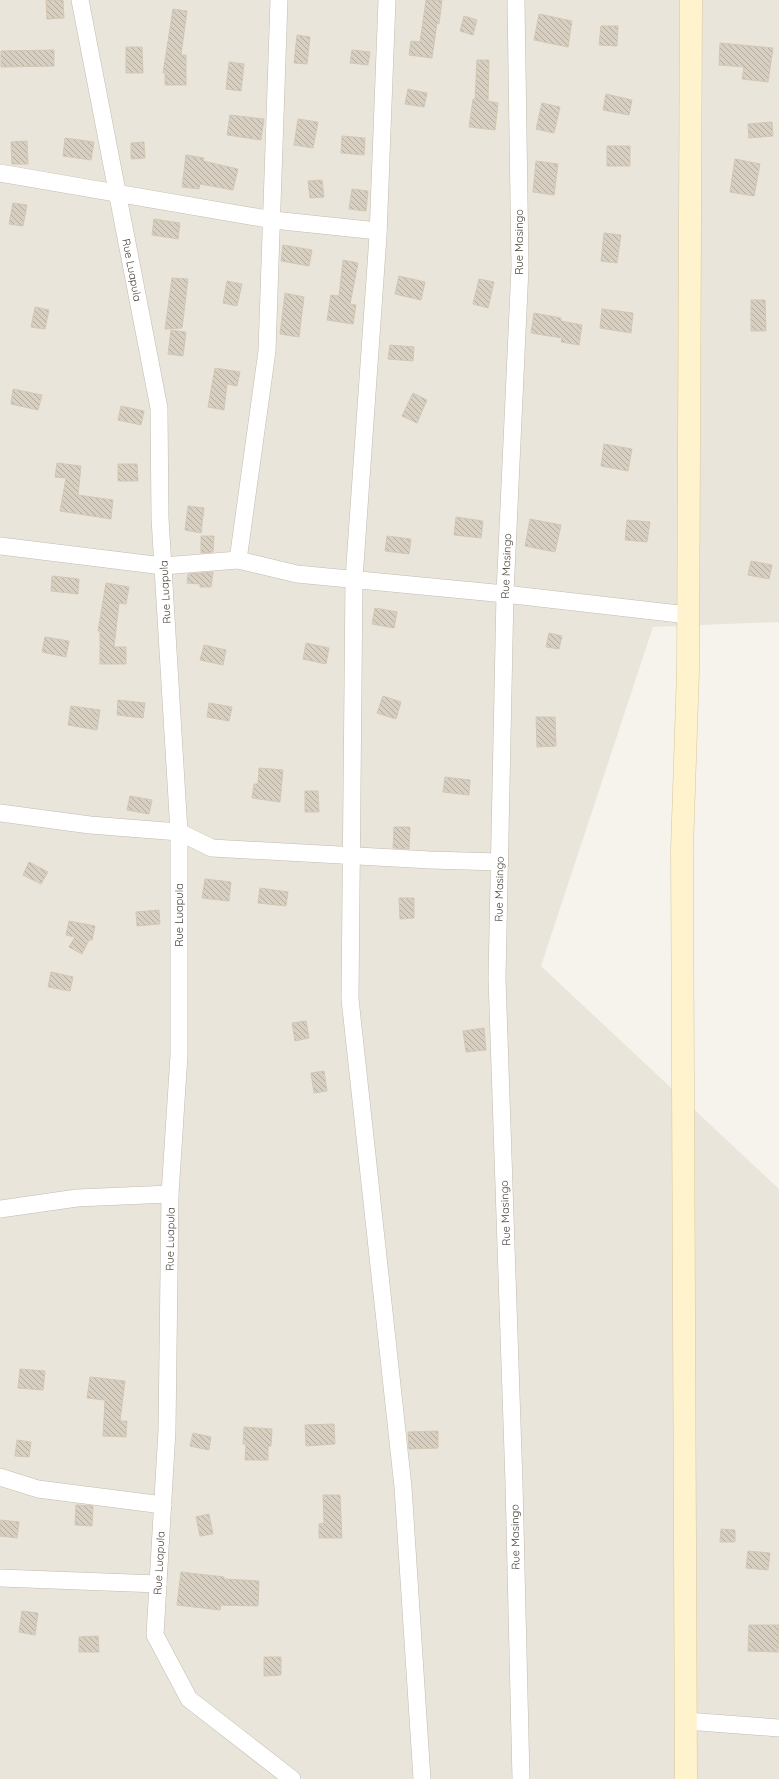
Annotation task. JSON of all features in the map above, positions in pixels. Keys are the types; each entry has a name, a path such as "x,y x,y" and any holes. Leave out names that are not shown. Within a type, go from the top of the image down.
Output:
{"main road":[{"path":"686,1779 682,849 688,679 691,0"}],"street":[{"name":"Rue Luapula","path":"80,0 159,408 160,518 179,832 179,1055 170,1194 167,1422 155,1635 189,1699 292,1779"},
{"path":"238,560 267,351 280,0"},
{"path":"386,0 378,231 354,579 350,999 403,1487 422,1779"},
{"name":"Rue Masingo","path":"516,0 520,267 505,594 497,978 514,1475 521,1779"},
{"path":"0,173 273,220 378,231"},
{"path":"0,546 163,566 238,560 297,574 505,594 688,615"},
{"path":"0,813 90,825 179,832 212,848 430,860 500,862"},
{"path":"0,1209 77,1198 170,1194"},
{"path":"0,1477 38,1489 163,1505"},
{"path":"0,1578 158,1584"},
{"path":"686,1721 779,1728"}],"shaded area":[{"path":"0,0 779,0 779,622 653,627 541,966 779,1189 779,1779 0,1779"}],"building":[{"path":"46,0 63,0 64,18 47,19"},
{"path":"426,0 442,0 432,58 409,55 411,41 420,42"},
{"path":"173,9 187,11 181,55 186,55 186,85 165,85 165,73 163,73"},
{"path":"539,14 572,21 568,47 534,40"},
{"path":"464,16 477,20 473,35 460,31"},
{"path":"601,26 618,26 617,46 599,45"},
{"path":"297,35 310,37 307,64 294,63"},
{"path":"720,43 773,48 768,82 742,79 744,67 719,65"},
{"path":"126,47 142,47 143,73 126,73"},
{"path":"54,50 54,66 1,67 1,51"},
{"path":"352,50 370,52 368,65 350,63"},
{"path":"477,60 489,60 488,101 498,103 495,130 469,127 473,99 475,100"},
{"path":"229,62 244,64 241,91 226,89"},
{"path":"408,89 427,93 424,107 405,104"},
{"path":"606,94 632,100 629,115 603,110"},
{"path":"542,103 560,107 554,133 536,129"},
{"path":"230,115 264,119 261,140 227,135"},
{"path":"298,119 318,122 313,148 294,145"},
{"path":"772,122 773,136 749,138 748,124"},
{"path":"342,136 365,138 364,155 341,153"},
{"path":"65,138 94,142 91,160 63,156"},
{"path":"27,141 28,164 12,164 11,142"},
{"path":"144,142 145,158 131,159 131,143"},
{"path":"607,146 630,146 630,166 607,166"},
{"path":"186,155 204,158 203,161 238,169 233,190 200,184 199,189 182,187"},
{"path":"735,159 760,164 754,196 730,192"},
{"path":"536,161 558,164 554,195 533,192"},
{"path":"322,180 324,197 310,198 308,181"},
{"path":"352,189 368,191 366,211 349,209"},
{"path":"13,203 27,205 23,226 9,224"},
{"path":"154,219 180,223 178,239 152,235"},
{"path":"604,233 621,235 617,263 601,261"},
{"path":"283,245 312,250 309,266 281,261"},
{"path":"343,260 358,263 350,304 356,305 353,324 327,320 331,295 339,296"},
{"path":"399,276 425,282 421,300 395,294"},
{"path":"172,278 188,279 182,328 165,329"},
{"path":"479,279 494,282 488,308 473,304"},
{"path":"227,281 242,284 237,306 223,303"},
{"path":"285,293 304,297 299,337 280,334"},
{"path":"751,300 765,300 766,331 751,331"},
{"path":"35,307 49,310 45,329 31,327"},
{"path":"602,309 633,313 631,333 600,328"},
{"path":"534,313 561,318 561,321 582,325 579,345 561,342 562,338 531,333"},
{"path":"171,330 186,332 183,356 168,354"},
{"path":"390,345 414,347 413,361 388,359"},
{"path":"215,368 240,372 237,386 227,384 224,410 208,407"},
{"path":"13,389 42,395 38,410 11,404"},
{"path":"413,393 427,400 417,423 402,416"},
{"path":"121,406 144,411 141,425 118,420"},
{"path":"604,444 632,449 628,471 601,466"},
{"path":"57,463 81,466 78,495 113,500 111,519 60,511 66,478 55,477"},
{"path":"118,464 137,464 138,481 118,481"},
{"path":"188,506 204,508 201,533 185,530"},
{"path":"456,517 483,521 481,538 454,535"},
{"path":"530,519 561,525 555,552 525,546"},
{"path":"627,520 650,522 647,542 625,540"},
{"path":"201,536 214,536 213,552 201,553"},
{"path":"387,536 411,539 409,554 385,551"},
{"path":"751,561 772,565 769,579 748,575"},
{"path":"213,572 211,587 200,587 200,584 187,583 188,574"},
{"path":"52,576 79,579 78,594 51,591"},
{"path":"106,583 129,587 126,604 119,603 114,647 126,647 126,664 100,664 100,631 98,631"},
{"path":"375,608 397,612 394,628 372,624"},
{"path":"549,633 562,636 559,649 546,647"},
{"path":"45,637 69,641 66,657 42,652"},
{"path":"306,643 329,648 326,664 303,659"},
{"path":"204,645 226,650 223,665 200,660"},
{"path":"383,696 401,702 396,719 377,713"},
{"path":"118,700 145,703 143,718 117,715"},
{"path":"209,703 232,707 229,721 207,717"},
{"path":"71,706 100,710 97,730 68,725"},
{"path":"536,717 555,717 556,746 537,747"},
{"path":"259,768 283,770 280,802 252,798 254,784 258,784"},
{"path":"445,777 470,780 469,795 443,792"},
{"path":"305,791 318,791 319,812 305,812"},
{"path":"130,796 152,800 149,814 127,810"},
{"path":"394,827 410,827 409,849 393,848"},
{"path":"29,862 48,872 41,884 23,875"},
{"path":"205,879 231,882 229,901 202,898"},
{"path":"260,888 288,892 286,906 258,903"},
{"path":"399,898 414,898 414,918 400,919"},
{"path":"159,910 160,924 137,926 136,912"},
{"path":"69,921 95,926 92,940 89,940 82,954 69,947 75,937 66,935"},
{"path":"51,972 73,977 70,991 48,987"},
{"path":"306,1021 309,1038 295,1041 292,1023"},
{"path":"484,1028 486,1050 466,1052 463,1031"},
{"path":"324,1071 327,1091 314,1093 311,1073"},
{"path":"20,1369 45,1371 43,1390 18,1388"},
{"path":"90,1377 125,1381 120,1421 127,1421 126,1437 103,1436 105,1400 87,1398"},
{"path":"334,1424 335,1444 306,1446 305,1425"},
{"path":"244,1427 272,1429 271,1446 268,1446 268,1460 245,1460 246,1444 243,1444"},
{"path":"438,1431 438,1448 409,1449 408,1432"},
{"path":"193,1433 211,1437 209,1450 190,1446"},
{"path":"17,1440 31,1442 29,1457 15,1456"},
{"path":"323,1495 340,1495 342,1538 319,1538 319,1524 324,1523"},
{"path":"76,1505 93,1506 92,1526 75,1525"},
{"path":"209,1514 213,1534 200,1536 196,1517"},
{"path":"0,1520 19,1522 17,1538 0,1536"},
{"path":"721,1529 735,1530 735,1542 720,1542"},
{"path":"748,1551 770,1553 768,1570 746,1568"},
{"path":"181,1572 224,1577 224,1579 259,1581 258,1606 221,1605 220,1610 177,1605"},
{"path":"22,1611 38,1613 35,1635 19,1632"},
{"path":"749,1625 779,1625 778,1652 748,1651"},
{"path":"98,1636 99,1652 79,1652 79,1637"},
{"path":"264,1657 281,1657 281,1675 264,1676"}]}
